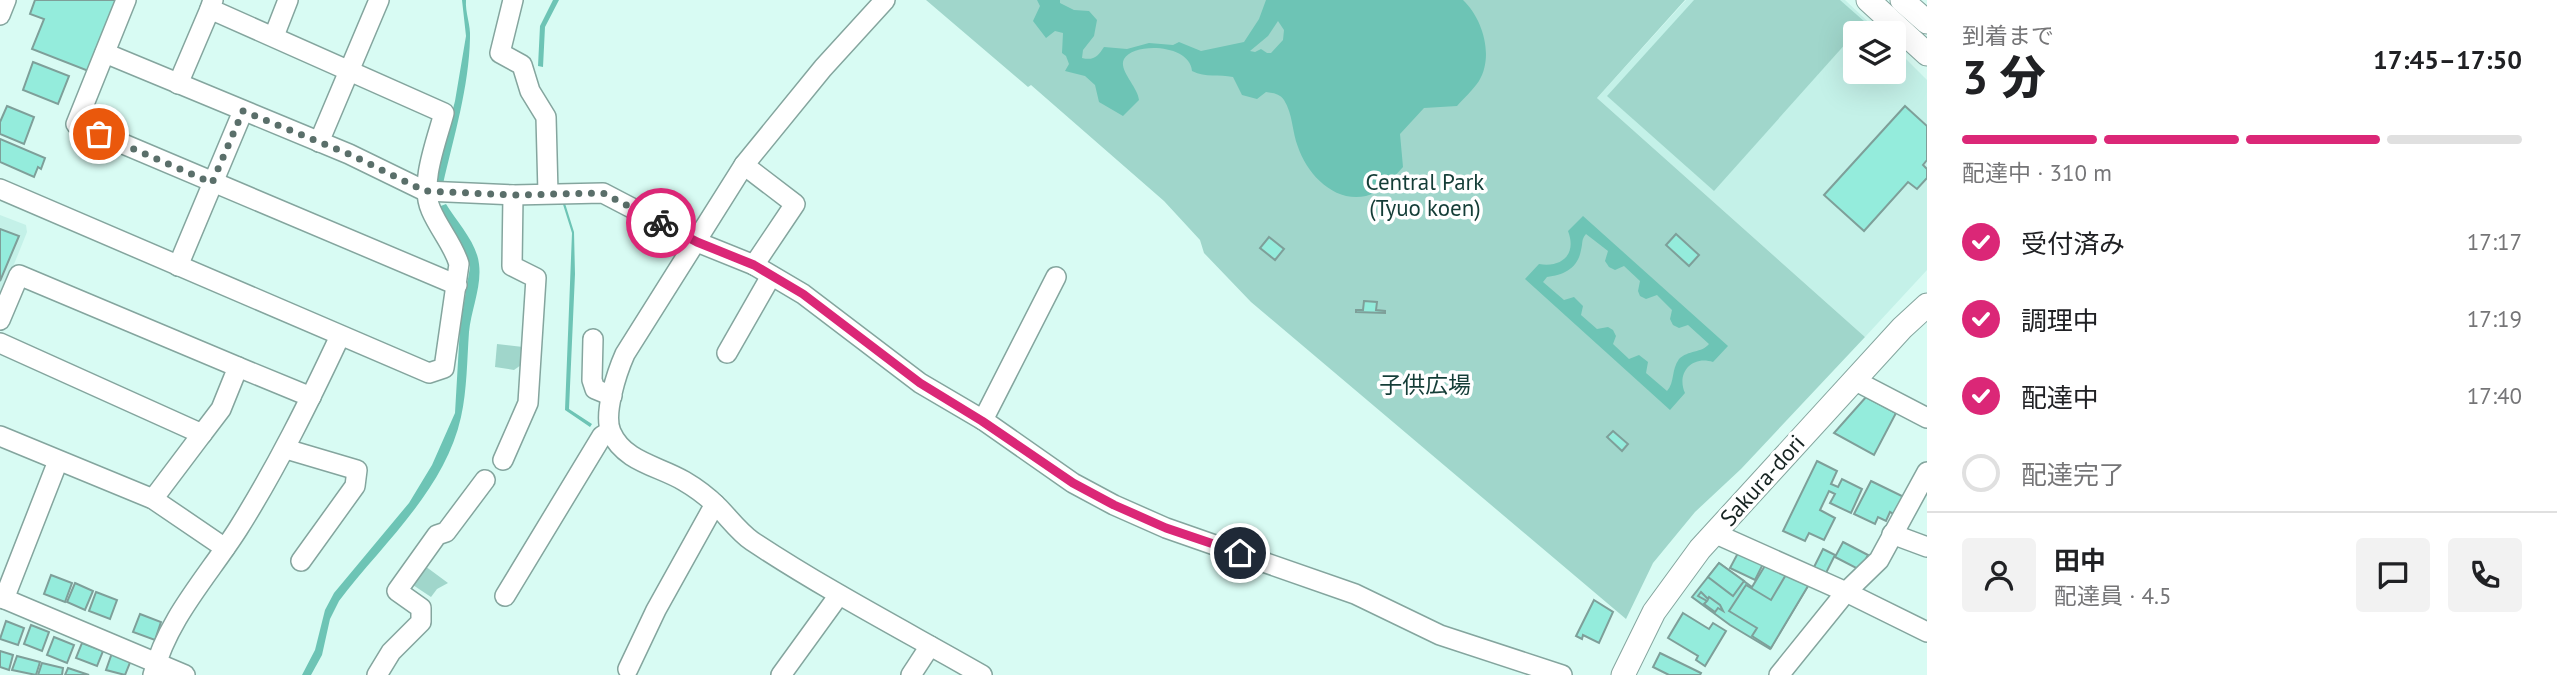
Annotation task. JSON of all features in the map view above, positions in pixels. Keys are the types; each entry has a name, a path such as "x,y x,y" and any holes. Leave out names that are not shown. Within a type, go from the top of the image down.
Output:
{"main road":[{"path":"1868,0 1927,54"},
{"path":"1902,0 1927,22"},
{"name":"Sakura-dori","path":"1623,675 1654,612 1714,533 1854,380 1927,305"}],"street":[{"path":"0,15 6,0"},
{"path":"126,0 76,124 457,285"},
{"path":"274,36 288,0"},
{"path":"319,142 379,0"},
{"path":"513,0 500,53 523,65 530,91 546,117 548,193"},
{"path":"885,0 823,68 744,165 625,354 612,396 609,416 611,431 634,458 684,481 715,504 748,539 839,595 982,675"},
{"path":"0,188 429,373 444,368 459,264 456,252 430,209 437,193 444,113 348,71 212,4 178,84"},
{"path":"105,53 437,193 603,193 697,242 754,265 803,294 920,383 982,421 1073,483 1114,505 1166,528 1355,594 1440,635 1562,675"},
{"path":"178,266 243,111"},
{"path":"744,165 795,204 754,265"},
{"path":"503,460 528,402 536,278 512,266 513,195"},
{"path":"0,320 19,275 311,397"},
{"path":"727,354 771,276"},
{"path":"982,421 1056,277"},
{"path":"155,668 183,607 225,548 286,449 340,336"},
{"path":"593,339 592,380 595,388 612,396"},
{"path":"0,343 202,434"},
{"path":"153,499 220,408 238,367"},
{"path":"1854,380 1927,418"},
{"path":"505,596 602,436 611,431"},
{"path":"0,436 153,499 225,548"},
{"path":"286,449 358,470 355,486 301,561"},
{"path":"58,461 2,598 155,668 185,675"},
{"path":"1779,675 1846,592 1879,560 1927,472"},
{"path":"377,675 391,652 421,622 421,608 397,591 437,535 446,532 485,481"},
{"path":"628,669 656,610 715,504"},
{"path":"1714,533 1846,592 1927,632"},
{"path":"1892,534 1927,547"},
{"path":"781,675 839,595"},
{"path":"911,675 930,646"}],"shaded area":[{"path":"462,0 466,0 470,33 467,75 443,184 434,184 455,101 466,36"},
{"path":"553,0 559,0 545,27 543,67 538,66 540,26"},
{"path":"1037,0 1060,0 1060,3 1074,10 1089,11 1097,20 1094,36 1083,50 1082,58 1090,59 1098,55 1104,47 1127,49 1149,43 1173,45 1179,42 1201,51 1244,42 1259,19 1266,0 1463,0 1481,27 1486,60 1479,81 1457,106 1424,108 1400,134 1403,167 1391,180 1371,194 1354,197 1333,191 1308,167 1298,147 1287,105 1280,96 1266,92 1257,99 1242,95 1233,77 1192,71 1189,62 1182,55 1172,51 1149,48 1139,50 1124,59 1124,68 1139,100 1123,116 1099,102 1095,85 1085,76 1065,71 1069,64 1062,53 1063,33 1055,31 1046,38 1033,21 1040,6","holes":["1278,21 1284,30 1283,40 1271,53 1261,49 1250,51 1268,36"]},
{"path":"1686,0 1845,0 1867,21 1843,21 1843,84 1906,84 1906,59 1927,80 1927,270 1865,337 1597,98"},
{"path":"563,197 574,232 575,274 569,409 592,424 590,427 565,410 572,233 561,198"},
{"path":"446,204 475,248 480,272 469,332 463,407 453,444 427,492 339,601 330,619 322,655 311,675 302,675 315,650 325,610 334,593 409,503 432,465 455,413 460,327 470,267 465,251 438,207"},
{"path":"0,215 26,225 27,232 0,299"},
{"path":"1583,216 1728,346 1713,362 1699,361 1688,367 1683,379 1685,393 1670,410 1525,279 1539,264 1554,264 1566,258 1570,246 1568,231","holes":["1586,234 1608,251 1605,261 1609,267 1615,270 1624,266 1640,281 1640,296 1646,299 1657,295 1672,310 1670,319 1673,325 1679,328 1688,325 1709,344 1679,359 1667,391 1646,373 1648,362 1639,355 1629,359 1613,344 1616,336 1613,330 1608,327 1597,329 1581,315 1583,306 1574,297 1564,300 1543,282 1547,277 1564,272 1577,262"]}],"green space":[{"name":"Central Park (Tyuo koen)","path":"926,0 1685,0 1597,98 1865,337 1741,469 1695,512 1653,563 1626,619 1251,302 1204,253 1200,240 1164,201 1031,85 1028,87"},
{"path":"1694,0 1840,0 1864,21 1843,21 1843,47 1714,191 1607,96"},
{"path":"497,344 523,347 521,365 514,370 495,367"},
{"path":"425,566 448,583 437,589 431,597 413,585"}],"building":[{"path":"35,0 120,0 91,72 32,49 44,19 30,14"},
{"path":"33,62 69,76 58,104 23,90"},
{"path":"7,106 34,117 24,144 0,134 0,122"},
{"path":"1905,106 1927,126 1927,160 1923,165 1927,169 1927,178 1917,189 1908,182 1864,231 1824,195"},
{"path":"0,139 45,158 34,177 0,162"},
{"path":"0,229 19,236 0,281"},
{"path":"1676,234 1699,255 1689,266 1666,245"},
{"path":"1269,237 1284,249 1275,260 1260,248"},
{"path":"1364,301 1377,302 1376,310 1385,313 1356,312 1363,310"},
{"path":"1866,397 1896,413 1874,455 1834,433"},
{"path":"1613,431 1628,444 1622,451 1607,437"},
{"path":"1817,461 1837,471 1831,484 1838,487 1842,479 1862,489 1851,513 1830,503 1835,494 1829,491 1820,510 1835,518 1824,540 1809,533 1805,541 1783,531"},
{"path":"1871,481 1906,498 1897,516 1890,512 1886,521 1878,517 1875,524 1854,514"},
{"path":"1843,542 1868,555 1860,570 1835,557"},
{"path":"1823,549 1835,555 1825,575 1813,569"},
{"path":"1738,553 1763,564 1755,580 1730,568"},
{"path":"1719,563 1752,587 1766,564 1809,584 1770,649 1730,625 1692,597"},
{"path":"1719,563 1744,581 1733,596 1708,577"},
{"path":"1787,573 1808,586 1771,648 1752,636 1757,628 1729,611 1746,585 1771,600"},
{"path":"51,575 72,583 65,602 44,594"},
{"path":"75,583 93,591 85,610 67,602"},
{"path":"96,592 117,600 110,619 89,611"},
{"path":"1701,592 1720,605 1723,611 1718,608 1715,612 1704,604 1707,601 1698,596"},
{"path":"1594,600 1613,612 1599,643 1583,635 1582,639 1576,636"},
{"path":"1683,613 1709,629 1713,623 1726,631 1705,666 1696,660 1698,656 1668,638"},
{"path":"140,614 161,622 155,640 133,632"},
{"path":"6,621 24,628 18,645 0,639"},
{"path":"31,625 49,632 42,651 24,644"},
{"path":"54,637 74,645 67,663 47,655"},
{"path":"82,643 103,651 97,666 76,658"},
{"path":"0,651 13,655 9,670 0,667"},
{"path":"112,653 131,660 125,675 106,670"},
{"path":"1660,653 1701,673 1700,675 1669,675 1653,667"},
{"path":"17,656 40,662 36,675 12,670"},
{"path":"42,663 63,668 62,675 38,675"},
{"path":"68,668 89,675 65,675"}],"way so far":[{"path":"99,134 212,183 243,111 349,154 425,191 513,195 603,193 661,223"}],"route":[{"path":"661,223 697,242 754,265 803,294 920,383 982,421 1073,483 1166,528 1240,553"}],"park label":[{"name":"子供広場","path":"1425,384"}]}
